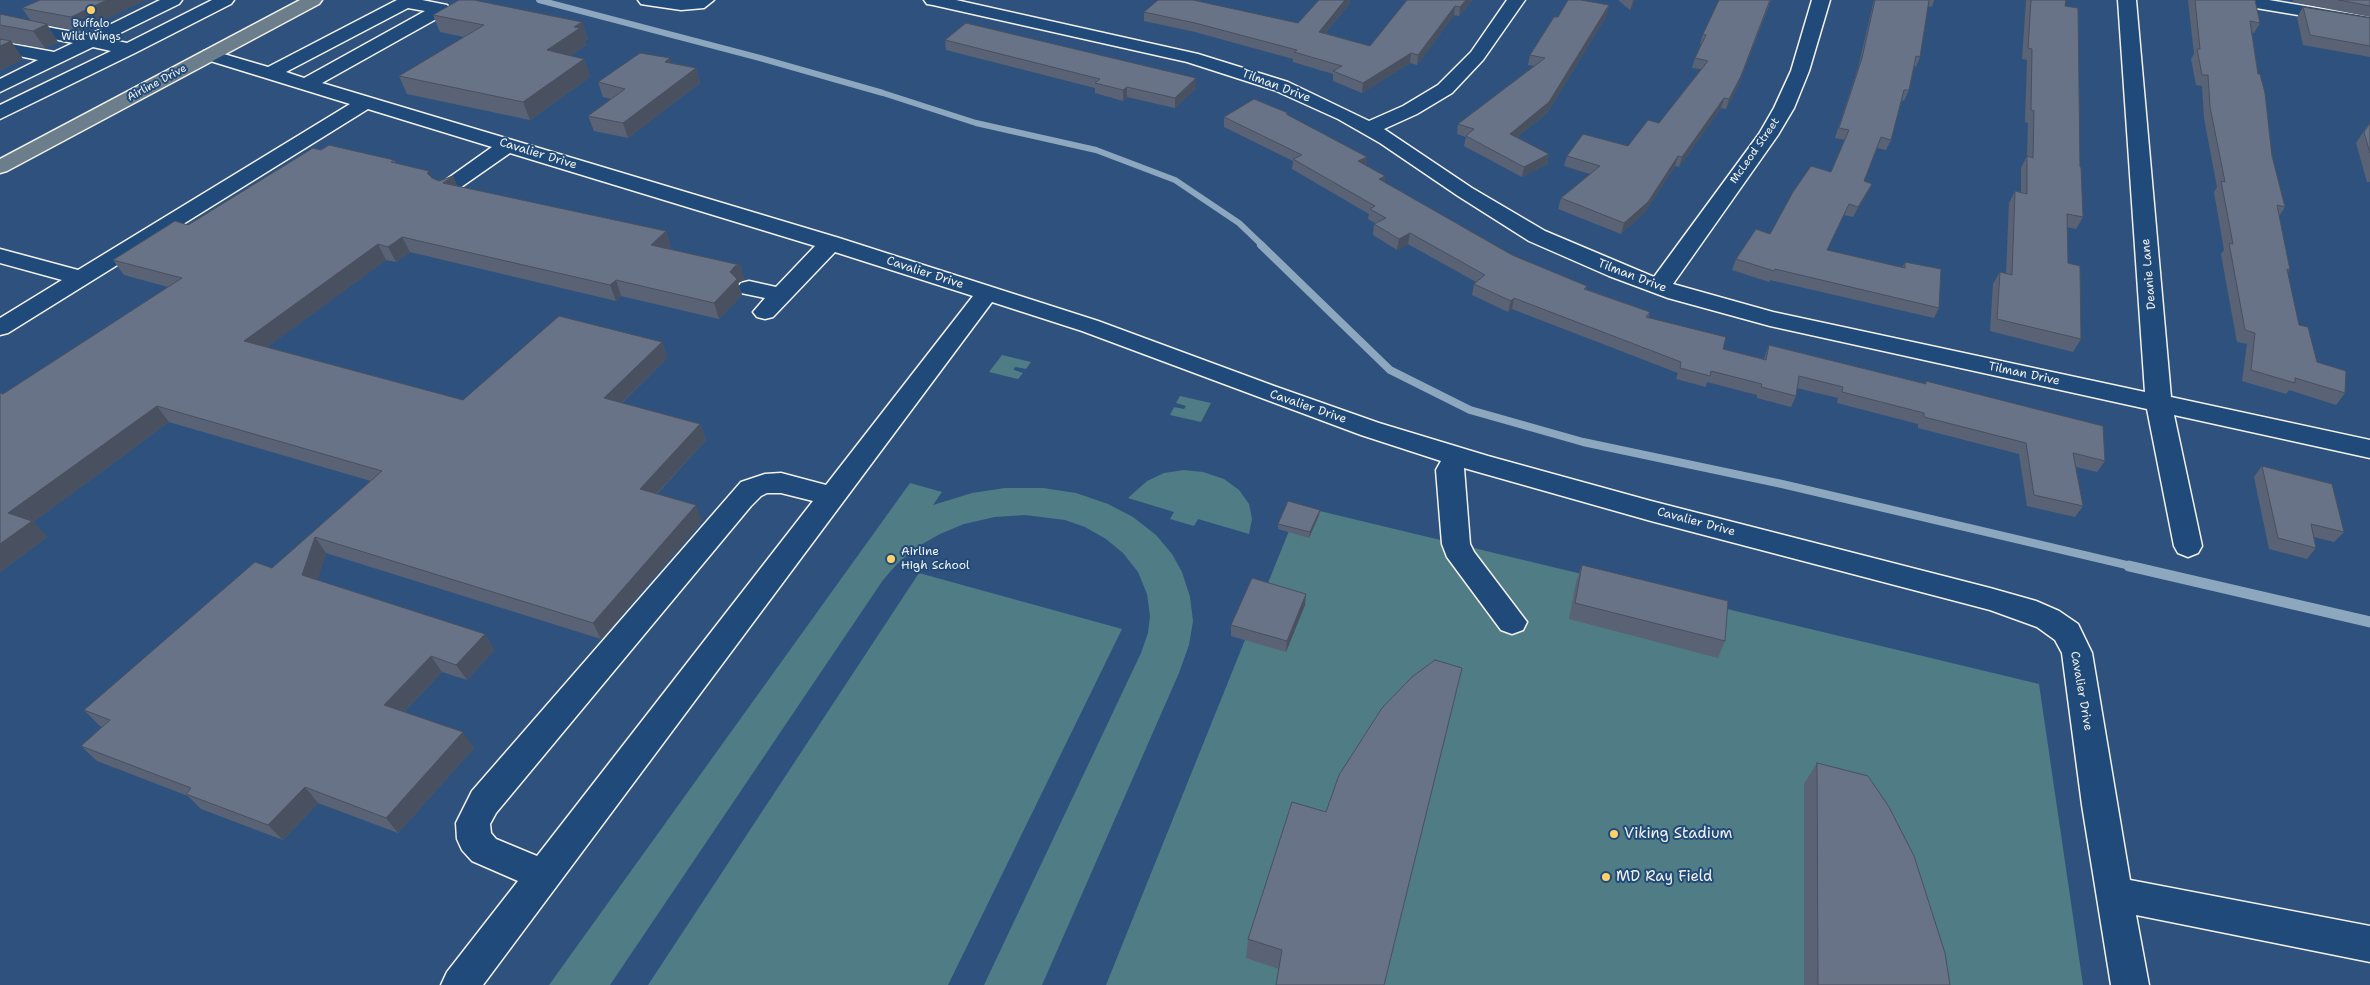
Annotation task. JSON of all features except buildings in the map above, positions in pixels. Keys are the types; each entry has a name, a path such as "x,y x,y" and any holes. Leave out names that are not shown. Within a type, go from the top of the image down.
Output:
{"main road":[{"name":"Airline Drive","path":"0,166 313,0"}],"street":[{"path":"0,86 174,0"},
{"path":"0,114 225,0"},
{"path":"647,0 681,5 698,4 705,0"},
{"name":"Tilman Drive","path":"933,0 1154,49 1225,67 1313,100 1369,128 1472,197 1537,236 1592,261 1659,287 1770,319 2370,449"},
{"path":"1369,128 1410,110 1445,89 1477,56 1516,0"},
{"name":"McLeod Street","path":"1659,287 1768,135 1784,108 1800,71 1821,0"},
{"name":"Deanie Lane","path":"2127,0 2159,403 2188,546"},
{"path":"2238,0 2370,22"},
{"path":"270,73 406,2 441,9 306,84"},
{"path":"0,8 21,12 0,22"},
{"path":"0,22 129,49"},
{"path":"0,47 57,58"},
{"name":"Cavalier Drive","path":"210,55 831,243 1090,326 1282,398 1457,456 1651,511 1990,599 2026,609 2048,618 2067,632 2077,653 2130,985"},
{"path":"0,328 366,102"},
{"path":"447,188 508,145"},
{"path":"765,312 831,243"},
{"path":"0,256 81,278"},
{"path":"749,288 782,295"},
{"path":"460,985 987,293"},
{"path":"1457,456 1450,470 1456,544 1460,557 1512,622"},
{"path":"544,875 484,850 474,839 473,823 484,802 740,499 751,490 764,484 781,483 832,496"},
{"path":"2115,894 2370,944"}],"green space":[{"path":"1002,355 1031,362 1026,369 1014,368 1014,370 1023,373 1018,379 989,372"},
{"path":"1180,396 1211,403 1201,422 1170,415 1174,407 1184,409 1186,406 1176,403"},
{"path":"1184,470 1203,472 1224,479 1239,490 1249,504 1252,519 1249,534 1198,519 1194,526 1170,519 1174,512 1128,498 1147,481 1164,473"},
{"path":"910,483 942,492 933,505 972,493 1005,488 1043,488 1076,493 1108,504 1133,517 1156,535 1172,554 1182,572 1190,597 1193,621 1189,645 1179,673 1042,985 984,985 1141,653 1148,633 1150,616 1147,594 1138,572 1123,553 1106,539 1085,527 1065,520 1025,515 995,517 964,524 940,534 917,547 897,564 883,580 610,985 549,985"},
{"name":"Viking Stadium","path":"1299,506 2039,684 2083,985 1106,985"},
{"path":"919,573 1122,629 948,985 648,985"}],"waterway":[{"path":"539,0 760,58 883,93 976,123 1096,150 1175,180 1239,223 1263,246"},
{"path":"1261,245 1390,370 1470,410 1583,442 1782,484 2135,567"},
{"path":"2129,566 2370,622"}],"place":[{"name":"Buffalo Wild Wings","path":"91,10"},
{"name":"Airline High School","path":"891,559"},
{"name":"Viking Stadium","path":"1614,834"},
{"name":"MD Ray Field","path":"1606,877"}]}
